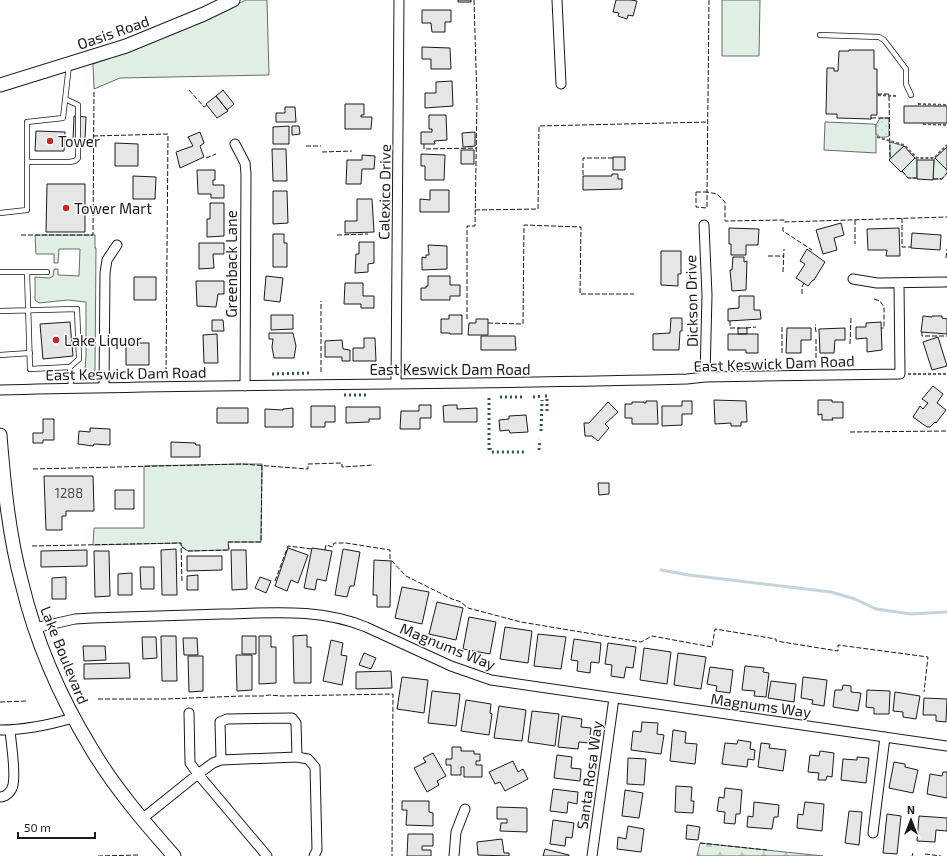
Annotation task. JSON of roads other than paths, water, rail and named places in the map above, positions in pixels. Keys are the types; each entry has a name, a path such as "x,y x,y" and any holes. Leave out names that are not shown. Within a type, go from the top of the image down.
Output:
{"main road":[{"name":"Oasis Road","path":"0,85 126,46 234,0"},
{"name":"Lake Boulevard","path":"0,435 3,478 15,554 22,585 35,628 52,673 73,718 91,749 112,780 142,819 174,856"}],"street":[{"name":"Calexico Drive","path":"396,384 399,0"},
{"path":"557,0 561,84"},
{"name":"Greenback Lane","path":"235,144 245,163 246,174 245,386"},
{"name":"Dickson Drive","path":"704,225 707,295 706,377"},
{"path":"104,387 105,273 108,260 117,245"},
{"path":"853,279 899,283 944,282"},
{"name":"East Keswick Dam Road","path":"0,390 104,387 537,383 687,379 706,377 900,374 899,283"},
{"name":"Magnums Way","path":"35,628 69,620 92,618 292,612 328,615 366,626 451,666 481,678 524,686 947,746"},
{"name":"Santa Rosa Way","path":"592,856 614,698"},
{"path":"189,713 190,763 267,856"},
{"path":"0,730 54,724 73,718"},
{"path":"221,760 220,722 227,719 292,718 296,723 297,757"},
{"path":"0,797 3,797 9,793 13,785 10,730"},
{"path":"873,833 885,737"},
{"path":"142,819 198,774 213,763 221,760 297,757 308,759 315,767 317,850 314,856"},
{"path":"454,856 456,832 465,810"}],"lane":[{"path":"820,35 879,37 884,40 906,69 906,84 911,95"},
{"path":"0,213 27,210 27,122 63,118 69,64"},
{"path":"27,162 69,162 75,161 78,158 78,105 65,99"},
{"path":"0,272 48,272"},
{"path":"0,311 28,311 77,309 79,359 70,367 30,369 30,354 28,311 27,272"},
{"path":"0,355 30,354"},
{"path":"70,367 72,388"}],"waterway":[{"path":"661,570 689,575 831,592 855,599 876,609 911,614 947,612"}],"place":[{"name":"Tower","path":"50,141"},
{"name":"Tower Mart","path":"66,208"},
{"name":"Lake Liquor","path":"56,340"}]}
